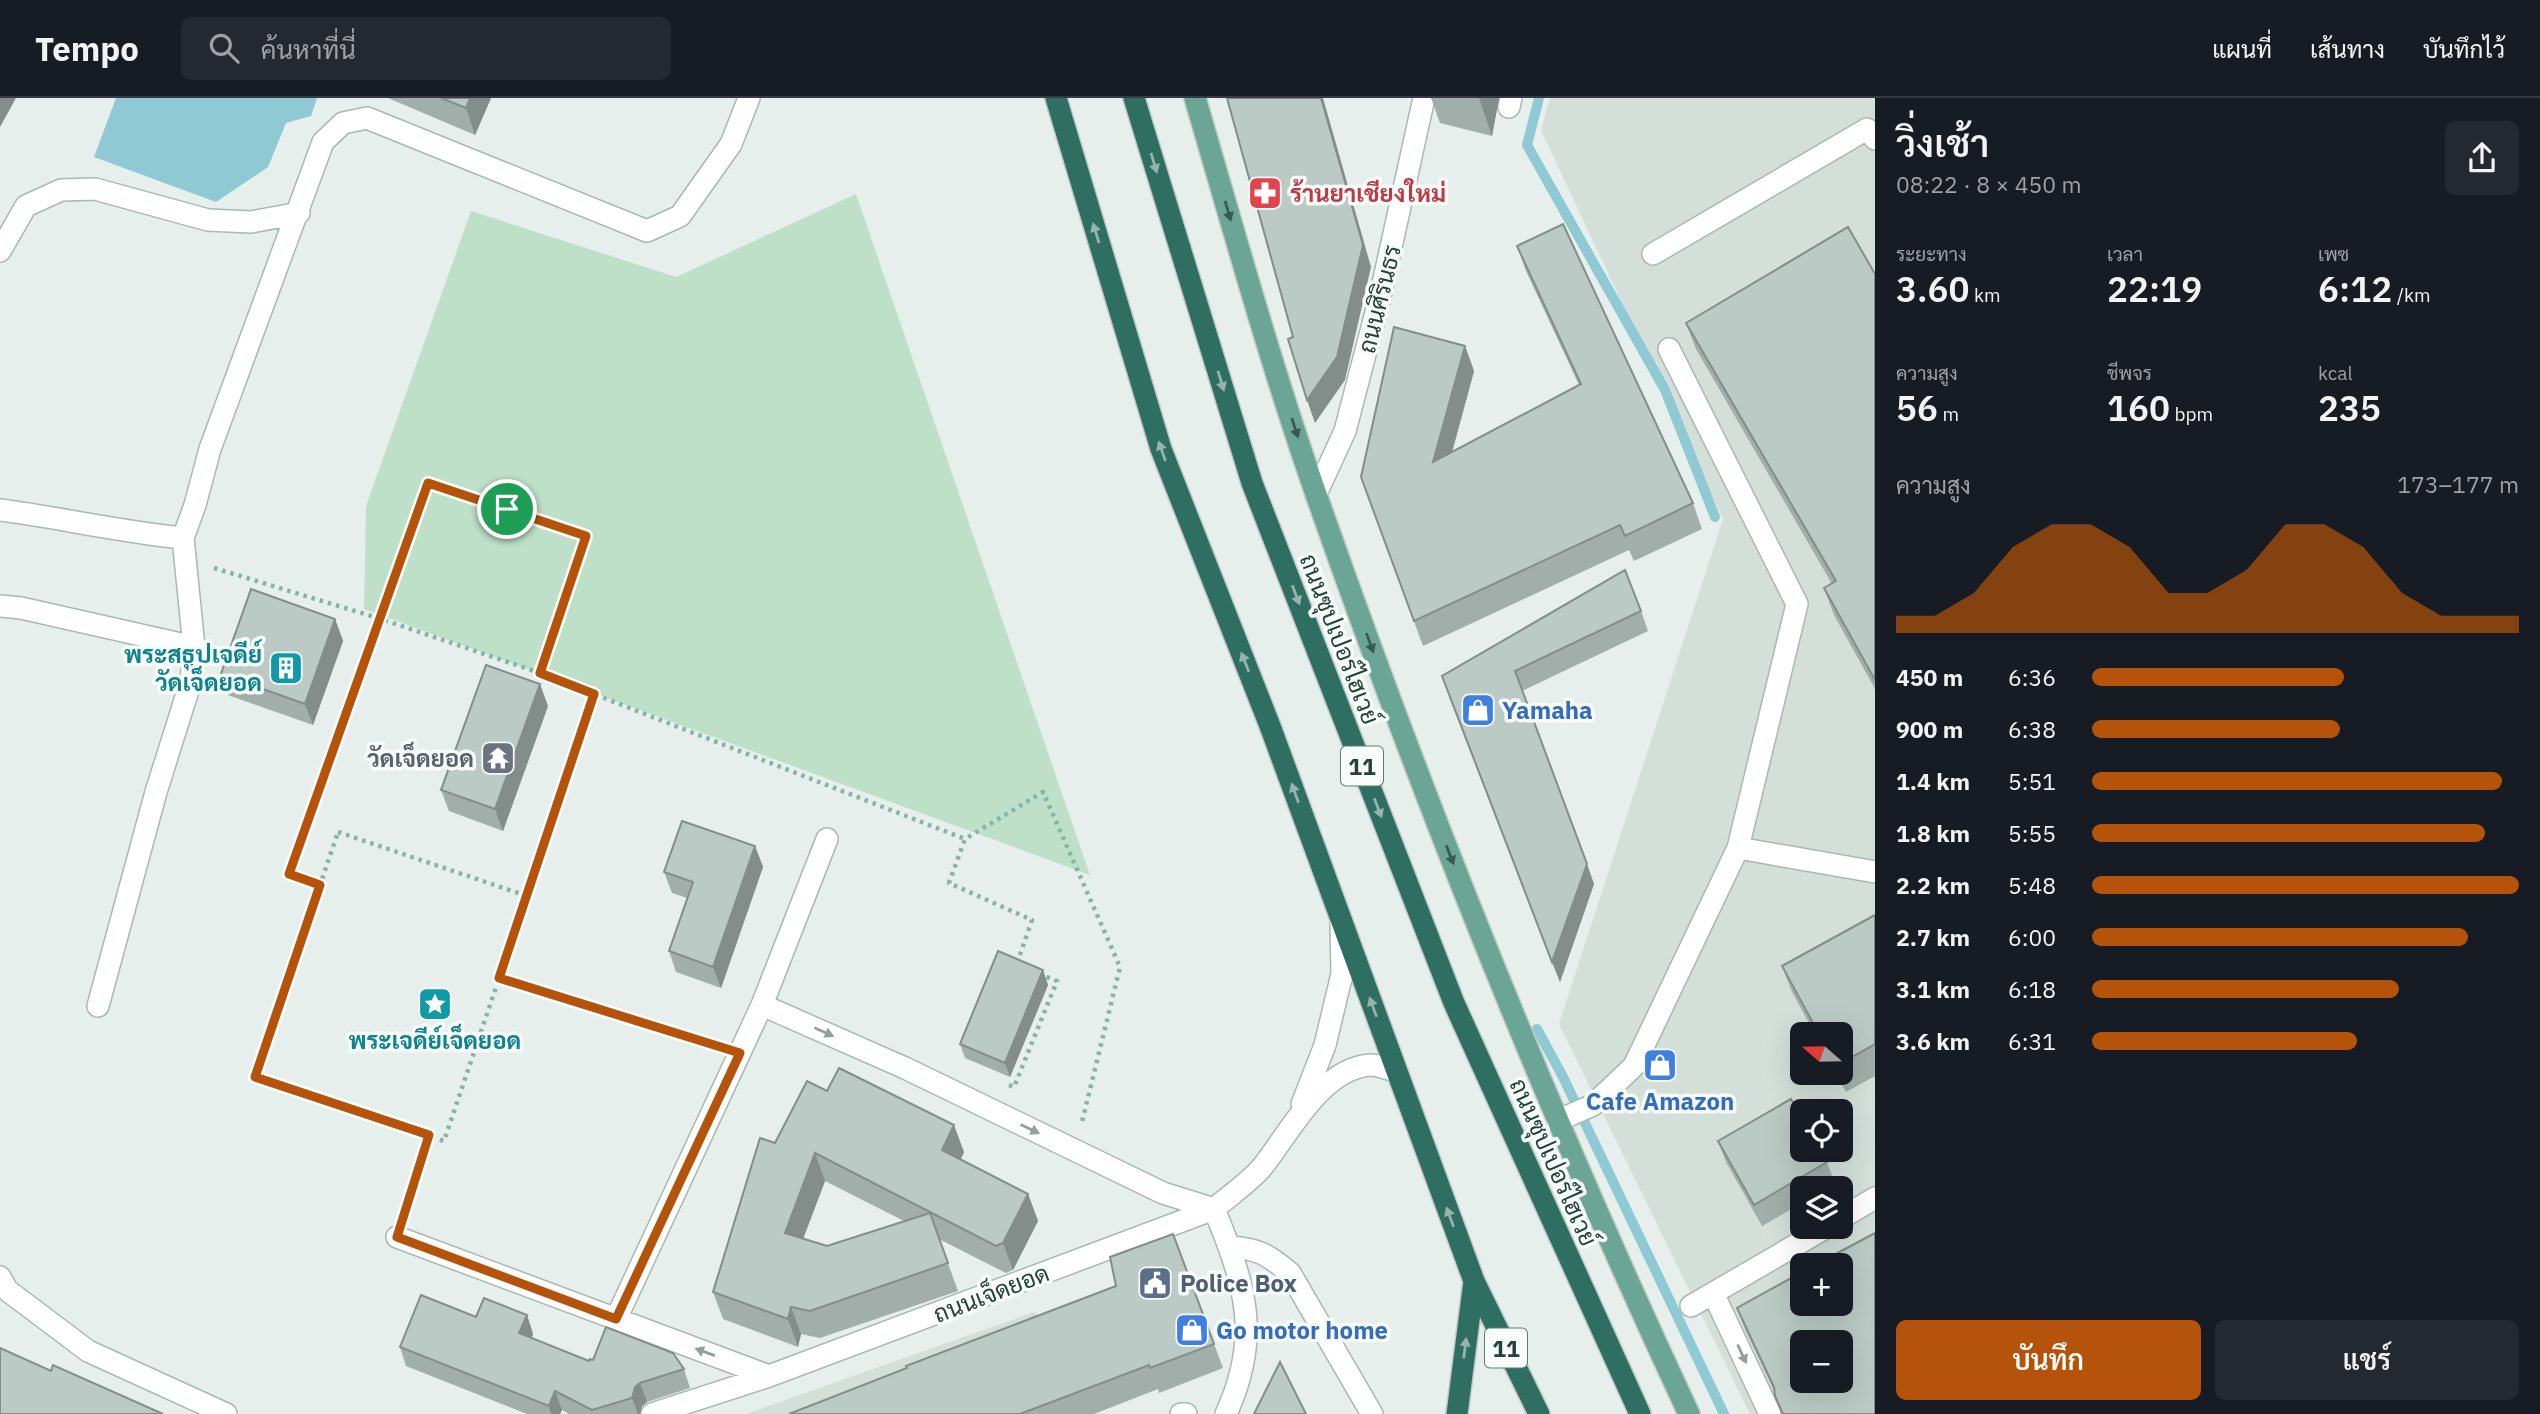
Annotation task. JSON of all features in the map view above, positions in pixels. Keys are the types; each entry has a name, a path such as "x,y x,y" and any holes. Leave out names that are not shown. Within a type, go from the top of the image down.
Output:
{"highway":[{"name":"11","path":"1056,98 1161,449 1270,726 1474,1281 1538,1414"},
{"name":"ถนนซุปเปอร์ไฮเวย์","path":"1134,98 1252,484 1454,1003 1640,1414"},
{"path":"1457,1414 1474,1281"}],"main road":[{"path":"1195,98 1245,271 1316,494 1450,856 1689,1414"}],"street":[{"path":"98,1006 156,792 191,681 194,647 183,538 210,449 323,142 343,123 367,118 647,231 680,216 731,145 749,98"},
{"name":"ถนนศิรินธร","path":"1316,494 1346,431 1380,298 1424,98"},
{"path":"1653,254 1867,129 1875,139"},
{"path":"0,251 26,205 61,190 94,189 208,220 251,222 299,213"},
{"path":"1563,1118 1593,1105 1634,1066 1738,848 1797,604 1670,349"},
{"path":"0,510 183,538"},
{"path":"0,606 21,608 194,647"},
{"path":"616,1319 762,1004 827,839"},
{"path":"1738,848 1875,872"},
{"name":"ถนนเจ็ดยอด","path":"1296,1119 1325,1045 1342,974 1341,919"},
{"path":"762,1004 905,1068 1163,1193 1214,1209 1230,1247 1243,1292 1247,1336 1239,1386 1226,1414"},
{"name":"ถนนเจ็ดยอด","path":"652,1414 769,1376 1214,1209 1261,1168 1296,1119 1332,1080 1371,1065 1396,1071"},
{"path":"1853,1211 1875,1198"},
{"path":"397,1237 769,1376"},
{"path":"1691,1306 1806,1239"},
{"path":"1230,1247 1254,1249 1275,1260 1290,1273 1372,1414"},
{"path":"0,1277 7,1290 88,1351 226,1414"},
{"path":"1713,1293 1770,1414"}],"path":[{"path":"320,885 289,874 428,483 586,536 540,673"},
{"path":"185,560 381,619 540,673 965,839"},
{"path":"527,896 338,832 255,1077 444,1141 527,896 594,694"},
{"path":"1016,965 1032,920 949,883 965,839 1043,792 1120,967 1082,1123"},
{"path":"1009,962 1026,969"},
{"path":"1003,1082 1014,1087 1057,981 1036,973"},
{"path":"499,978 740,1053"},
{"path":"397,1237 429,1135"}],"shaded area":[{"path":"1550,98 1875,98 1875,1414 1750,1414 1559,1024 1723,519 1541,130"},
{"path":"1034,1312 1060,1333 843,1414 746,1414"}],"green space":[{"path":"856,194 1090,875 364,609 366,506 471,211 676,277"}],"water":[{"path":"116,98 317,98 311,116 286,123 268,167 216,202 94,157"}],"building":[{"path":"441,98 470,98 466,108"},
{"path":"1227,98 1321,98 1363,245 1337,357 1307,400 1288,339 1293,337"},
{"path":"1563,224 1693,503 1625,536 1620,525 1414,621 1361,477 1394,327 1465,346 1433,462 1581,384 1517,246"},
{"path":"1848,227 1875,274 1875,680 1824,588 1836,581 1686,323"},
{"path":"1625,570 1641,611 1515,671 1587,864 1552,962 1442,676"},
{"name":"พระสธูปเจดีย์ วัดเจ็ดยอด","path":"251,589 335,619 305,704 221,674"},
{"name":"วัดเจ็ดยอด","path":"486,665 540,684 495,809 441,790"},
{"path":"682,821 755,846 713,967 669,951 693,882 664,872"},
{"path":"1875,915 1875,1044 1853,1056 1853,1022 1812,1022 1782,966"},
{"path":"998,951 1043,970 1005,1063 960,1044"},
{"path":"839,1068 954,1125 942,1150 1028,1194 1003,1243 996,1246 815,1153 785,1233 827,1246 930,1213 948,1263 810,1311 791,1307 788,1319 713,1292 760,1138 775,1143 807,1081 827,1091"},
{"path":"1790,1100 1790,1162 1827,1162 1803,1176 1790,1176 1790,1184 1754,1205 1718,1141"},
{"path":"1875,1233 1875,1414 1783,1414 1774,1387 1737,1308 1790,1279 1790,1316 1853,1316 1853,1253 1838,1253"},
{"path":"1173,1234 1214,1344 1150,1368 1149,1365 1020,1414 789,1414 1116,1286 1110,1257"},
{"path":"421,1295 476,1317 484,1298 527,1315 519,1333 589,1361 593,1360 606,1327 673,1353 684,1369 640,1383 635,1387 632,1398 592,1410 555,1391 549,1406 400,1347"},
{"path":"0,1348 51,1371 53,1365 163,1414 0,1414"},
{"path":"1280,1362 1306,1414 1254,1414"}],"waterway":[{"path":"1539,98 1527,145 1665,390 1715,517"},
{"path":"1537,1029 1563,1077 1724,1414"}],"place":[{"name":"ร้านยาเชียงใหม่","path":"1265,193"},
{"name":"พระสธูปเจดีย์ วัดเจ็ดยอด","path":"286,668"},
{"name":"Yamaha","path":"1478,710"},
{"name":"วัดเจ็ดยอด","path":"498,758"},
{"name":"พระเจดีย์เจ็ดยอด","path":"435,1004"},
{"name":"Cafe Amazon","path":"1660,1065"},
{"name":"Police Box","path":"1155,1283"},
{"name":"Go motor home","path":"1192,1330"}],"route":[{"path":"428,483 507,509 586,536 540,673 594,694 499,978 740,1053 616,1319 397,1237 429,1135 255,1077 320,885 289,874 428,483"}]}
